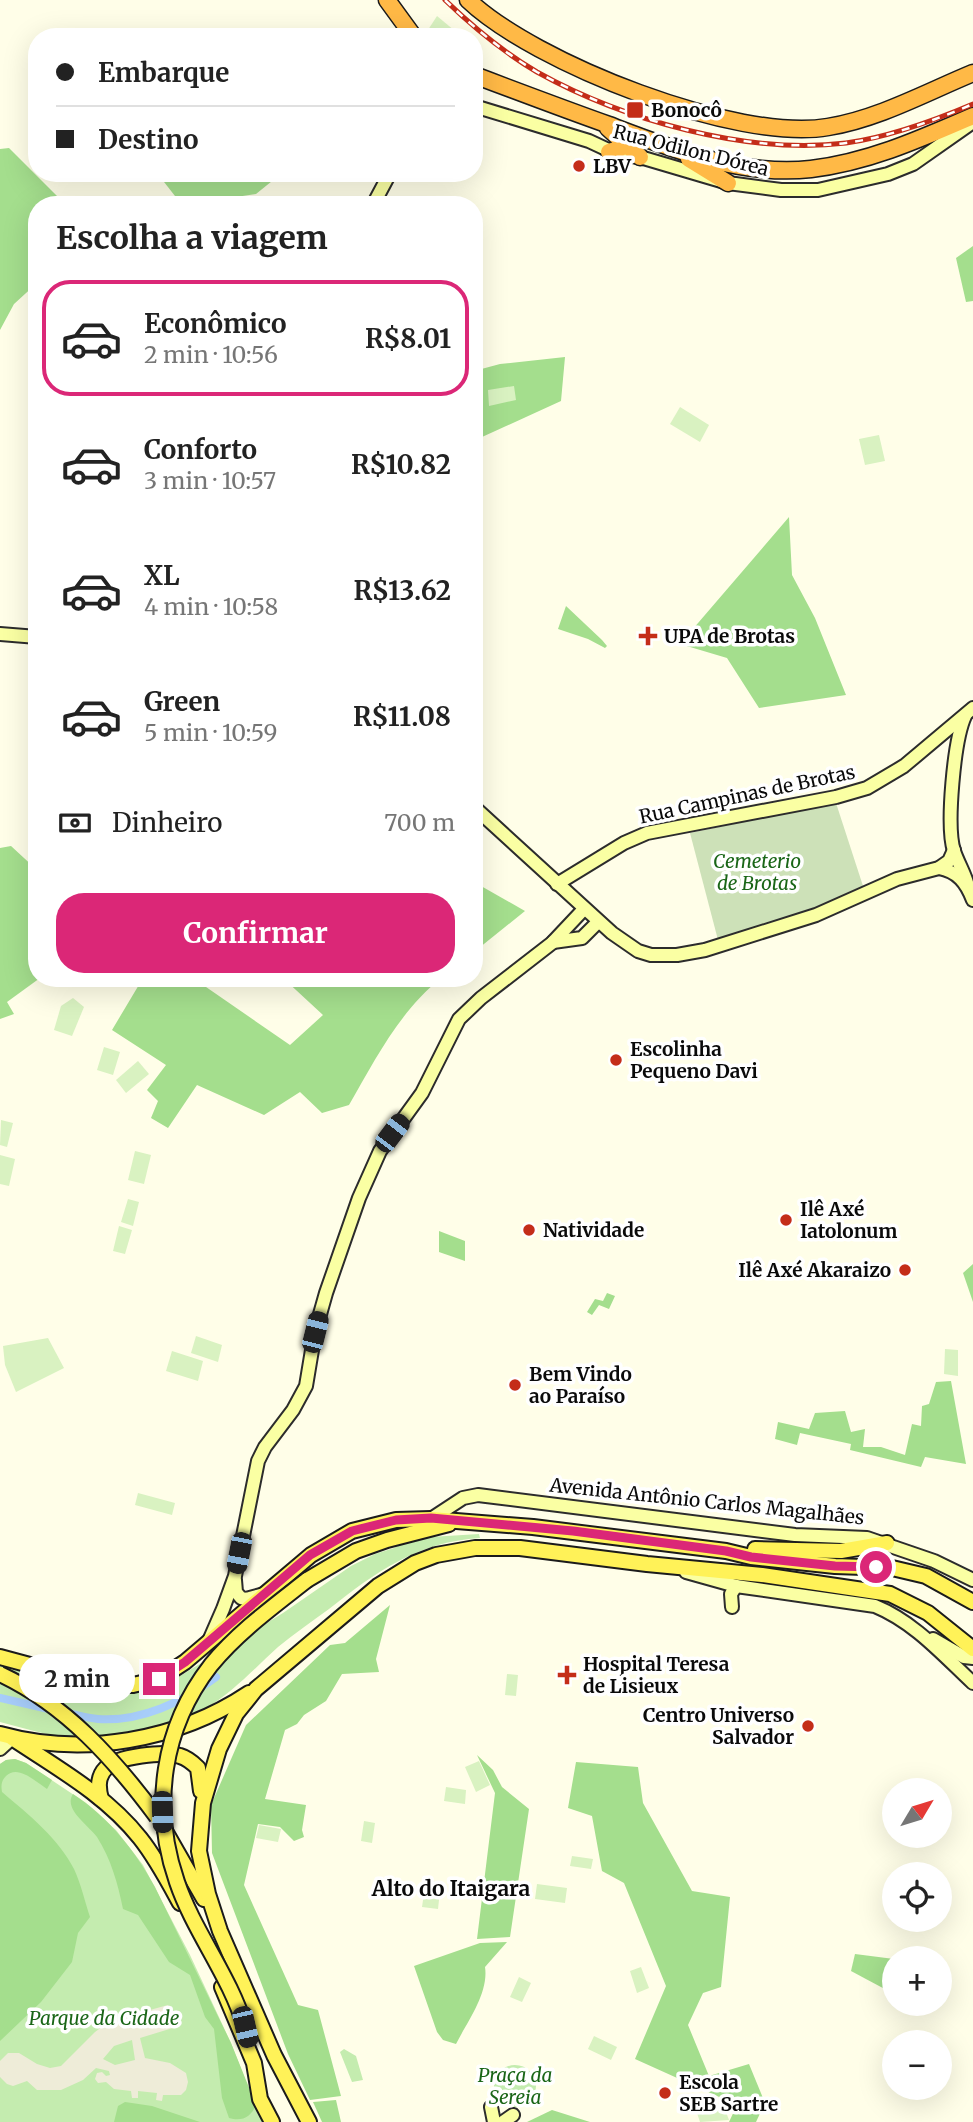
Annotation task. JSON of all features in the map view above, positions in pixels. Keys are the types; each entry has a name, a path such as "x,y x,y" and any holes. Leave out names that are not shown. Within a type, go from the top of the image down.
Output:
{"highway":[{"path":"387,0 407,28"},
{"path":"468,0 495,23 525,42 600,78 701,112 772,127 814,129 847,123 973,73"},
{"path":"483,78 665,146 748,167 809,169 876,155 973,119"},
{"path":"600,122 640,158"},
{"path":"609,152 619,149 621,139"},
{"path":"665,146 728,183"}],"main road":[{"name":"Rua Odilon Dórea","path":"483,109 589,141 609,152 728,183 770,190 818,190 864,181 902,169 932,152 973,119"},
{"path":"0,634 28,636"},
{"path":"970,710 960,731 951,817 954,850 973,900"},
{"name":"Rua Campinas de Brotas","path":"557,884 624,843 648,833 836,797 867,788 904,766 970,710"},
{"path":"934,742 947,741 957,751"},
{"path":"483,815 598,922 638,951 651,955 677,955 728,943 816,915 897,879 939,867 951,859 954,850"},
{"path":"939,867 956,874 968,886"},
{"path":"209,1641 235,1576 258,1461 301,1399 326,1293 359,1198 380,1151 422,1093 459,1019 481,998 552,943 584,909"},
{"path":"552,943 587,935 598,922"},
{"path":"568,928 569,934 577,939"},
{"name":"Avenida Antônio Carlos Magalhães","path":"431,1518 470,1495 795,1535 867,1538 934,1561 971,1580"},
{"path":"0,1657 104,1685 145,1684 173,1671 310,1555 352,1531 396,1520 431,1518 573,1531 726,1551 751,1557 835,1566 892,1568 926,1576 973,1602"},
{"path":"272,2122 260,2099 245,2027 177,1884 163,1833 163,1784 174,1732 196,1687 231,1644 307,1580 356,1551 457,1522"},
{"path":"726,1551 738,1548 841,1550 887,1544"},
{"path":"6,1736 75,1744 110,1743 150,1737 211,1714 256,1689 378,1586 415,1563 436,1555 475,1548 511,1547 762,1575 890,1594 928,1613 973,1649"},
{"path":"647,1564 678,1569 736,1586 856,1602 890,1612 964,1657 973,1658"},
{"path":"235,1576 236,1591 241,1598 253,1598 267,1593"},
{"path":"732,1607 731,1594 736,1586"},
{"path":"914,1628 973,1683"},
{"path":"0,1650 30,1666"},
{"path":"0,1674 36,1693 68,1717 109,1758 157,1817 192,1875 220,1931 274,2055 309,2122"},
{"path":"220,1931 208,1894 199,1851 203,1803 219,1749 236,1714 256,1689"},
{"path":"6,1736 101,1799 139,1837 175,1893 210,1959 254,2063"},
{"path":"0,1749 6,1736"},
{"path":"101,1799 99,1780 108,1766 122,1759 176,1755 186,1758 198,1768 203,1803"},
{"path":"491,2107 494,2122"}],"green space":[{"path":"437,16 451,28 429,28"},
{"path":"9,148 28,167 28,182 43,182 57,196 28,196 28,291 14,304 0,330 0,149"},
{"path":"164,182 271,182 256,194 243,196 175,196"},
{"path":"973,246 973,301 966,302 956,258"},
{"path":"565,357 561,401 483,437 483,369 500,364"},
{"path":"514,386 516,400 489,406 488,390"},
{"path":"680,407 709,425 700,442 670,424"},
{"path":"879,435 885,461 865,465 859,439"},
{"path":"789,517 792,575 815,618 846,695 759,708 727,658 680,644"},
{"path":"566,606 602,640 607,646 605,648 558,629"},
{"name":"Cemeterio de Brotas","path":"836,803 863,886 816,907 718,940 690,833"},
{"path":"11,846 28,862 28,987 7,1002 14,1014 0,1019 0,848"},
{"path":"483,887 525,911 483,945"},
{"path":"138,987 206,987 290,1045 323,1015 293,987 431,987 400,1021 349,1105 322,1113 300,1092 264,1115 197,1085 168,1128 151,1118 158,1101 147,1090 166,1065 112,1030"},
{"path":"73,998 84,1007 72,1036 54,1030 61,1006"},
{"path":"104,1047 120,1052 113,1075 97,1070"},
{"path":"138,1061 149,1074 126,1093 116,1080"},
{"path":"1,1120 13,1123 7,1147 0,1145"},
{"path":"135,1151 151,1155 144,1184 128,1180"},
{"path":"0,1155 15,1159 9,1186 0,1184"},
{"path":"128,1199 139,1202 133,1226 121,1222"},
{"path":"119,1226 132,1230 125,1254 113,1251"},
{"path":"439,1231 465,1241 465,1261 439,1252"},
{"path":"973,1264 973,1302 963,1273"},
{"path":"607,1293 615,1296 609,1309 599,1305 592,1315 587,1312 595,1299 603,1301"},
{"path":"196,1336 222,1345 218,1362 191,1353"},
{"path":"48,1338 64,1368 16,1392 5,1365 3,1346"},
{"path":"945,1349 958,1350 958,1376 944,1374"},
{"path":"172,1351 203,1361 198,1381 166,1371"},
{"path":"951,1381 966,1464 925,1457 921,1467 850,1450 851,1444 800,1433 797,1445 775,1439 778,1422 809,1429 815,1413 845,1411 851,1432 865,1429 863,1447 881,1447 905,1455 912,1424 921,1426 922,1406 929,1404 936,1382"},
{"path":"138,1493 175,1503 172,1515 135,1505"},
{"path":"479,1534 480,1538 417,1552 381,1571 284,1642 225,1695 183,1720 128,1736 91,1740 52,1735 0,1722 0,1664 128,1694 162,1687 283,1613 351,1566 375,1554 414,1538"},
{"path":"390,1605 376,1659 379,1672 342,1674 326,1701 285,1730 265,1799 306,1805 302,1830 304,1837 294,1841 280,1827 258,1824 244,1885 298,2005 318,2010 341,2096 310,2100 288,2054 212,1853 211,1805 246,1725 330,1645 345,1643"},
{"path":"507,1674 518,1675 516,1696 505,1695"},
{"path":"477,1755 493,1770 502,1787 529,1809 510,1937 477,1939 495,1793"},
{"name":"Parque da Cidade","path":"15,1759 26,1763 80,1799 116,1830 143,1865 190,1955 231,2043 262,2122 0,2122 0,1764"},
{"path":"15,1759 52,1780 47,1789 27,1775 11,1773 3,1780 2,1792 42,1828 68,1858 79,1881 90,1917 78,1933 72,1962 41,2002 0,2041 0,1764"},
{"path":"479,1761 490,1785 476,1792 465,1767"},
{"path":"576,1762 638,1767 643,1803 692,1891 730,1897 721,1987 703,1993 688,2025 709,2076 749,2064 765,2103 756,2122 729,2122 737,2105 635,2059 666,1986 624,1883 602,1871 592,1816 568,1808"},
{"path":"446,1787 466,1790 465,1804 444,1801"},
{"path":"73,1794 98,1813 120,1836 155,1887 231,2043 256,2105 246,2118 229,2118 222,2098 214,2029 205,2017 190,1975 169,1962 138,1915 123,1909 106,1854 97,1837 74,1811 71,1805"},
{"path":"364,1821 375,1823 372,1843 361,1841"},
{"path":"259,1825 281,1829 278,1842 256,1838"},
{"path":"572,1856 593,1859 591,1869 570,1866"},
{"path":"426,1880 441,1882 438,1909 422,1907"},
{"path":"537,1884 567,1888 565,1903 535,1899"},
{"path":"507,1942 485,1967 484,1987 456,2044 443,2040 437,2032 414,1966 480,1943"},
{"path":"855,1954 882,1957 882,1988 851,1971"},
{"path":"641,1967 649,1988 637,1993 630,1971"},
{"path":"519,1977 531,1983 522,2002 510,1997"},
{"path":"594,2036 617,2047 611,2060 588,2049"},
{"path":"344,2049 356,2056 363,2080 352,2082 340,2052"},
{"name":"Praça da Sereia","path":"515,2065 530,2071 536,2086 530,2101 515,2107 500,2101 494,2086 500,2071"},
{"path":"336,2100 341,2122 322,2122 313,2102"},
{"path":"125,2102 152,2106 200,2122 114,2122 118,2106"},
{"path":"723,2104 729,2120 700,2122 697,2113"},
{"path":"552,2110 590,2122 527,2122"}],"shaded area":[{"path":"168,2005 176,2027 140,2038 145,2058 170,2063 186,2073 186,2090 181,2095 163,2095 162,2101 156,2100 157,2093 138,2091 138,2098 132,2098 131,2091 114,2089 106,2082 98,2083 95,2079 97,2073 110,2075 109,2071 96,2068 83,2080 61,2090 37,2090 27,2081 13,2086 0,2077 0,2061 8,2053 19,2053 50,2068 61,2066 110,2021","holes":["132,2040 135,2060 115,2065 103,2059 114,2046"]}],"waterway":[{"path":"65,1712 98,1719 146,1714 190,1695 216,1677"},
{"path":"0,1698 53,1710"}],"railway":[{"path":"445,0 476,28"},
{"path":"483,34 537,72 608,105 687,130 768,144 846,143 878,137 911,128 973,104"}],"place":[{"name":"Bonocô","path":"635,110"},
{"name":"LBV","path":"579,166"},
{"name":"UPA de Brotas","path":"648,636"},
{"name":"Escolinha Pequeno Davi","path":"616,1060"},
{"name":"Ilê Axé Iatolonum","path":"786,1220"},
{"name":"Natividade","path":"529,1230"},
{"name":"Ilê Axé Akaraizo","path":"905,1270"},
{"name":"Bem Vindo ao Paraíso","path":"515,1385"},
{"name":"Hospital Teresa de Lisieux","path":"567,1675"},
{"name":"Centro Universo Salvador","path":"808,1726"},
{"name":"Escola SEB Sartre","path":"665,2093"}],"district":[{"name":"Alto do Itaigara","path":"451,1889"}],"route":[{"path":"159,1679 185,1662 310,1555 352,1531 396,1520 431,1518 533,1527 726,1551 751,1557 835,1566 876,1567"}]}
